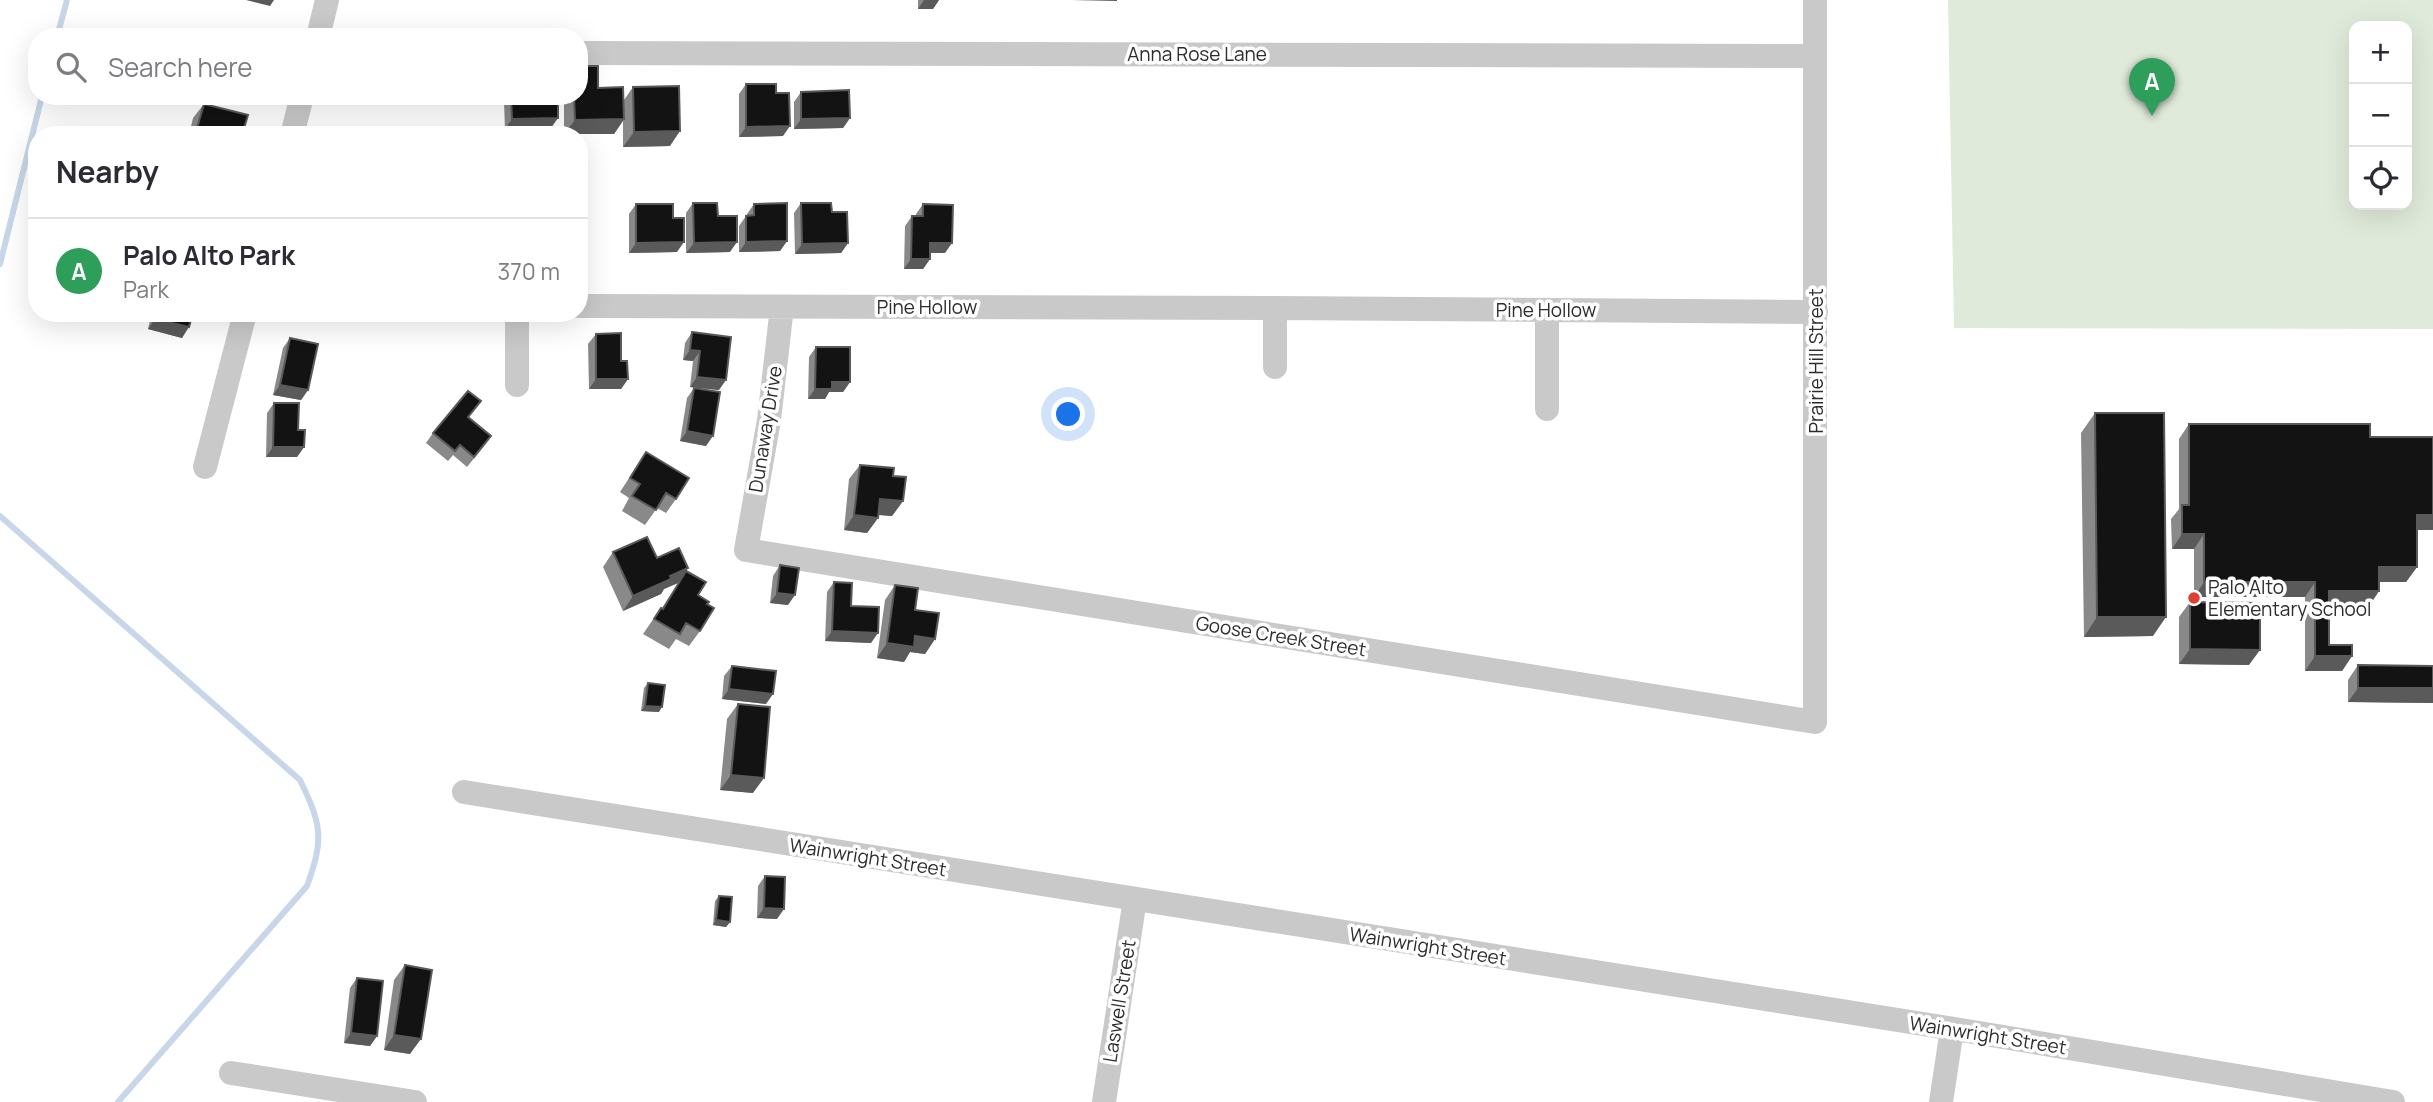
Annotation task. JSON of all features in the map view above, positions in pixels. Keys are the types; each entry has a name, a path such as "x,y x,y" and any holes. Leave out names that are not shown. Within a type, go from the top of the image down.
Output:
{"street":[{"path":"320,28 327,0"},
{"name":"Prairie Hill Street","path":"1815,0 1815,722"},
{"name":"Anna Rose Lane","path":"588,53 1814,56"},
{"path":"294,126 300,105"},
{"name":"Pine Hollow","path":"588,306 1816,312"},
{"name":"Dunaway Drive","path":"746,550 769,420 782,307"},
{"path":"1275,308 1275,367"},
{"path":"1547,310 1547,409"},
{"path":"205,467 243,322"},
{"path":"517,322 517,385"},
{"name":"Goose Creek Street","path":"746,550 1815,722"},
{"name":"Wainwright Street","path":"464,792 1952,1029 2392,1102"},
{"name":"Laswell Street","path":"1104,1102 1135,900"},
{"path":"1941,1102 1952,1029"},
{"path":"231,1073 415,1102"}],"green space":[{"path":"1948,0 2433,0 2433,329 1954,328"}],"building":[{"path":"588,66 598,66 598,88 623,87 624,119 575,120 574,105 588,105"},
{"path":"746,84 776,84 776,93 789,93 790,126 746,127"},
{"path":"679,86 680,131 634,132 633,87"},
{"path":"849,90 850,118 801,119 801,92"},
{"path":"204,105 248,115 245,126 198,126"},
{"path":"511,105 558,105 558,118 512,119"},
{"path":"693,203 717,203 718,216 737,216 737,242 694,243"},
{"path":"787,203 787,241 746,242 746,216 754,215 754,204"},
{"path":"801,203 831,203 832,212 847,212 848,243 802,244"},
{"path":"636,204 673,204 673,218 684,218 684,242 636,243"},
{"path":"923,204 953,205 952,243 930,243 930,259 911,259 912,216 923,216"},
{"path":"168,322 190,322 189,327"},
{"path":"692,332 731,337 726,380 697,377 700,351 690,350"},
{"path":"621,333 621,361 627,361 628,379 596,379 596,334"},
{"path":"290,338 318,344 308,390 280,385"},
{"path":"816,347 850,347 850,382 832,382 832,389 815,389"},
{"path":"694,388 720,392 713,436 687,431"},
{"path":"468,391 481,401 468,417 491,436 474,457 460,445 455,451 433,433"},
{"path":"274,403 299,403 298,430 305,430 304,447 273,447"},
{"path":"2095,413 2164,413 2166,617 2097,617"},
{"path":"2189,424 2370,424 2370,437 2433,437 2433,515 2417,515 2417,567 2379,567 2379,591 2329,591 2329,645 2352,645 2352,656 2315,656 2315,582 2204,582 2204,534 2182,534 2182,505 2189,505"},
{"path":"646,452 689,478 676,499 666,493 656,510 632,496 640,484 630,478"},
{"path":"860,465 894,468 893,476 906,477 903,501 880,499 878,518 854,515"},
{"path":"647,537 657,558 679,548 688,568 633,596 613,552"},
{"path":"780,565 799,568 795,595 777,593"},
{"path":"686,571 706,582 698,595 714,608 700,631 686,623 680,634 654,619"},
{"path":"834,582 852,583 851,606 879,607 878,633 832,631"},
{"path":"895,585 918,588 915,610 939,613 935,639 915,636 914,647 887,643"},
{"path":"2190,602 2260,603 2260,650 2190,649"},
{"path":"2358,665 2433,666 2433,688 2358,688"},
{"path":"732,666 776,671 773,694 729,689"},
{"path":"648,683 665,685 662,707 645,706"},
{"path":"738,704 770,707 764,778 731,775"},
{"path":"765,876 785,877 784,909 764,908"},
{"path":"719,896 732,897 730,922 716,920"},
{"path":"405,965 432,970 421,1039 394,1035"},
{"path":"357,978 383,981 377,1036 351,1033"}],"waterway":[{"path":"59,28 67,0"},
{"path":"34,126 40,105"},
{"path":"0,264 28,152"},
{"path":"0,516 300,780 316,821 318,844 307,886 118,1102"}],"place":[{"name":"Palo Alto Park","path":"2152,116"},
{"name":"Palo Alto Elementary School","path":"2194,598"}]}
